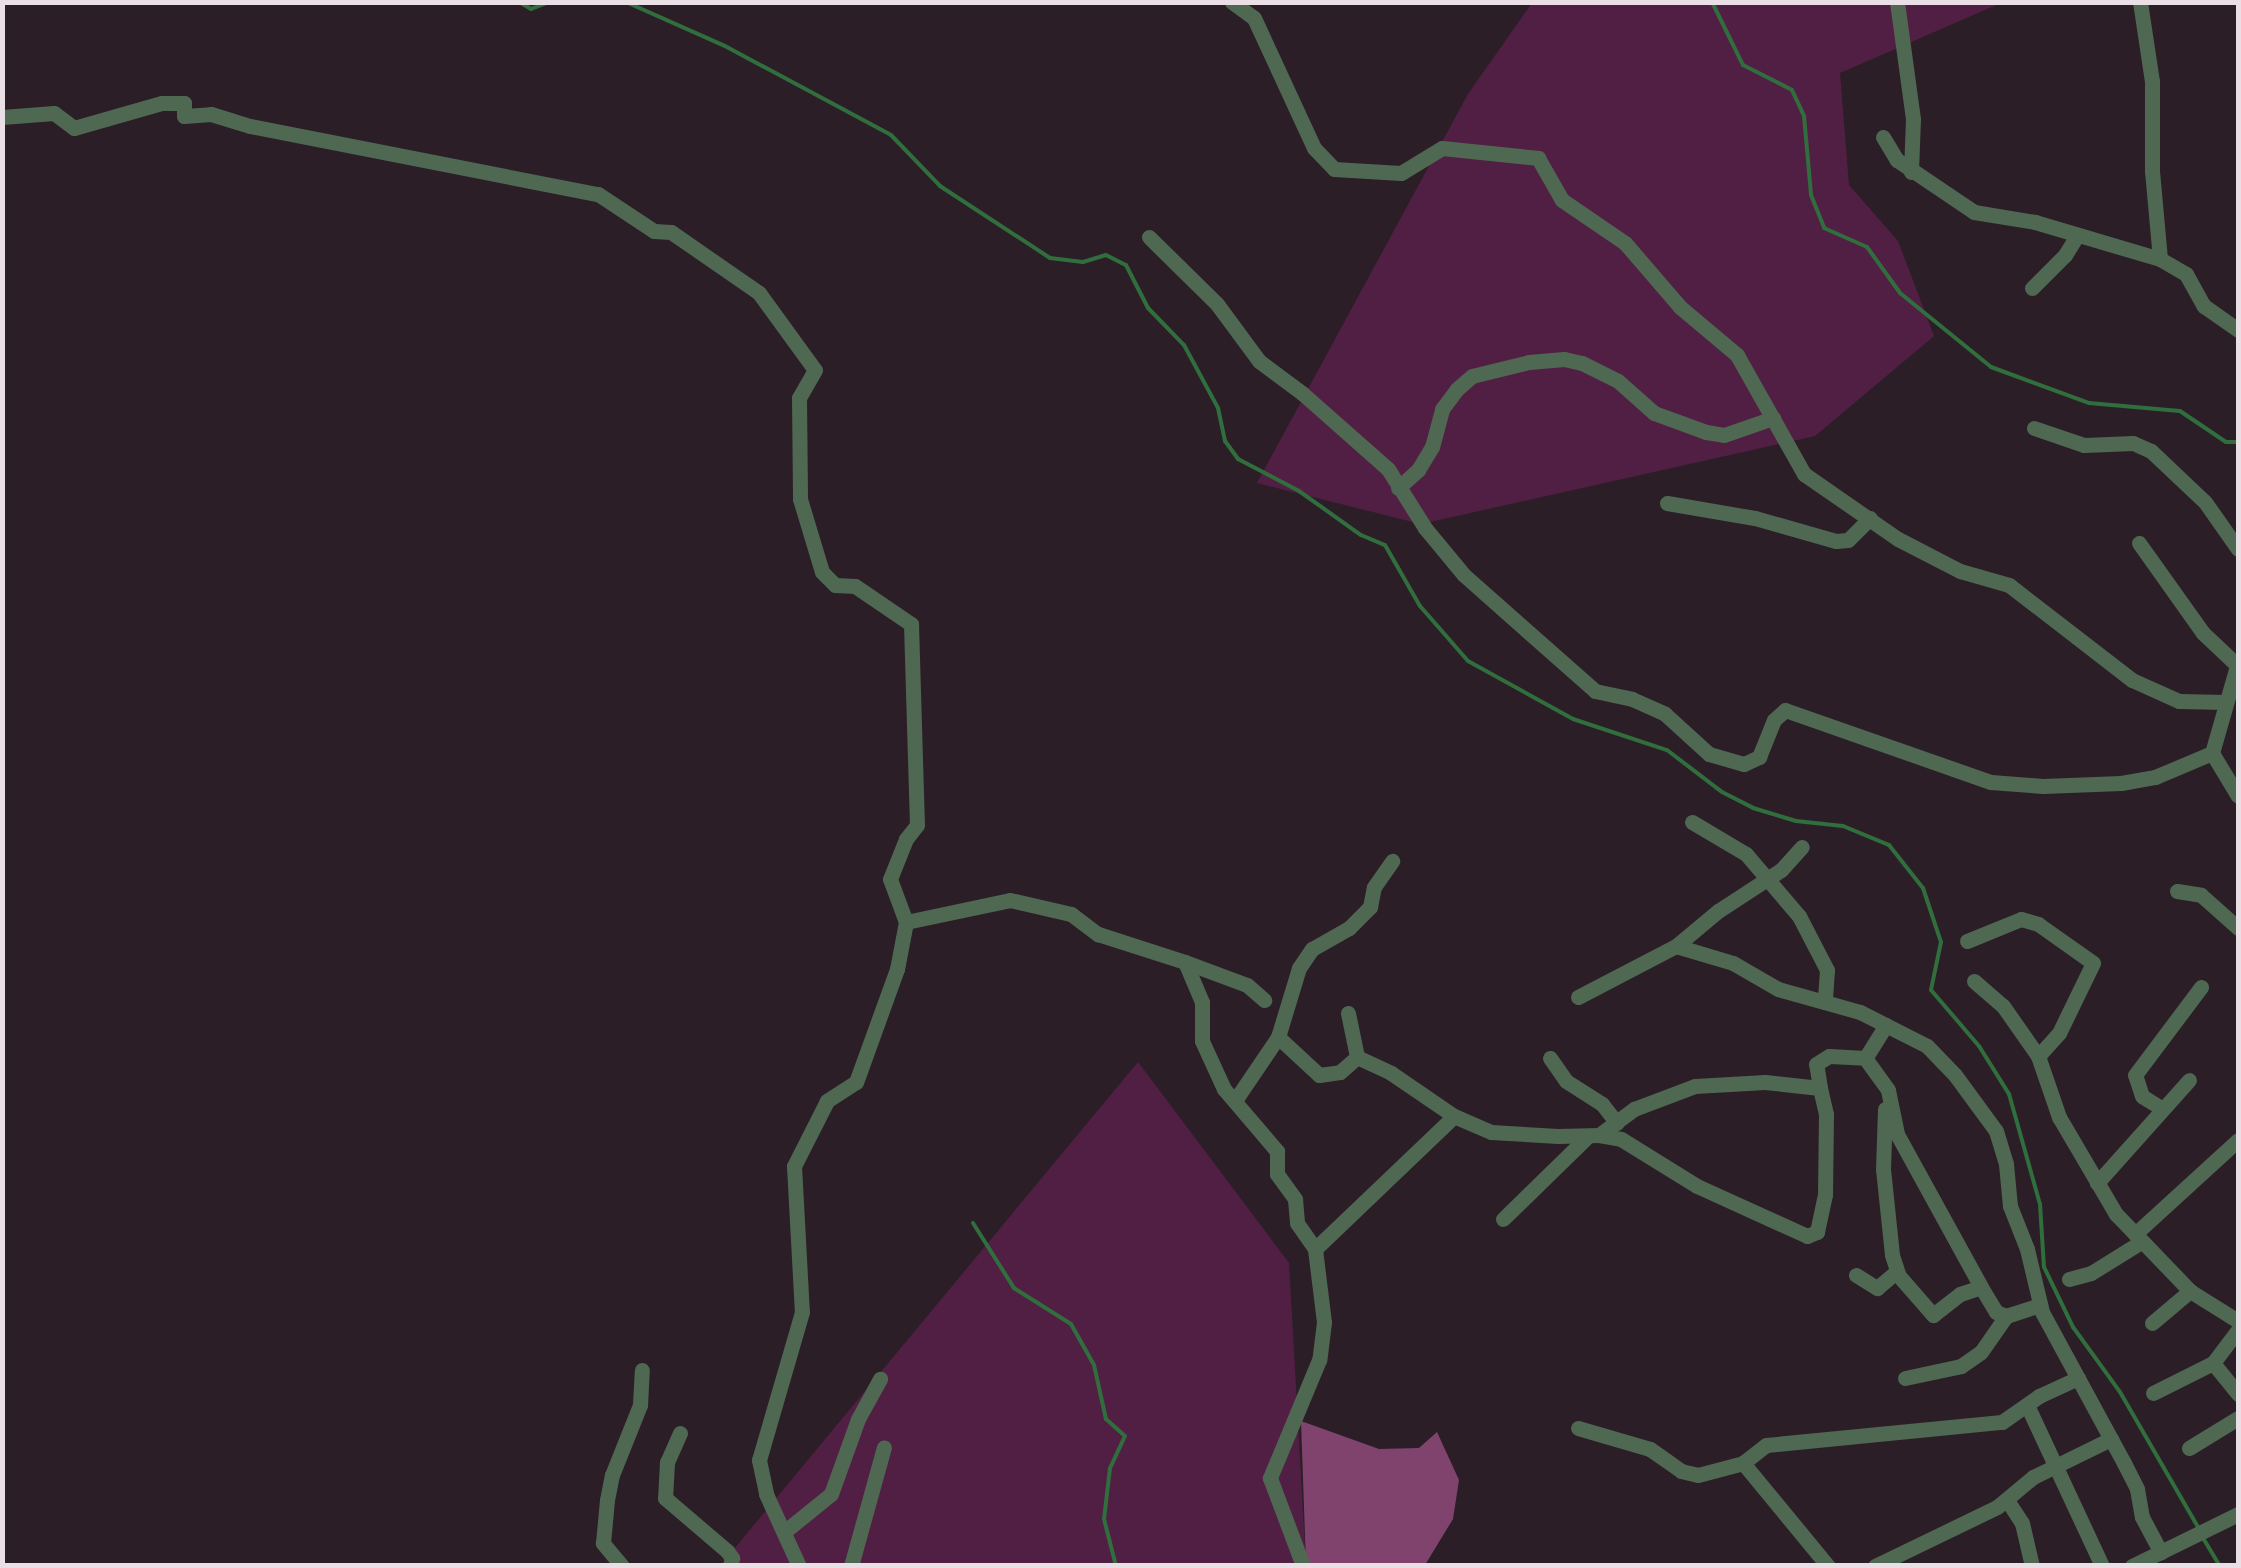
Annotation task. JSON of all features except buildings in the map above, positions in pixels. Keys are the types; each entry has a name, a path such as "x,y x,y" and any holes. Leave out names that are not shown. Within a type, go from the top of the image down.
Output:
{"street":[{"path":"1232,2 1254,18 1314,148 1334,169 1401,174 1442,148 1538,158 1562,200 1624,243 1680,307 1736,355 1804,474 1898,538 1960,570 2009,585 2132,680 2179,701 2226,702"},
{"path":"1897,2 1913,119 1912,172"},
{"path":"2140,2 2152,81 2152,170 2160,258"},
{"path":"2,117 54,113 74,128 162,103 184,104 184,116 211,114 250,126 598,194 654,231 671,232 759,292 815,370 798,398 800,499 822,572 835,586 855,586 911,624 917,825 906,839 890,879 906,922 897,969 856,1082 827,1100 794,1166 802,1312 760,1460 766,1494 800,1566"},
{"path":"1882,137 1912,172 1974,212 2035,222 2160,258 2186,274 2204,306 2238,330"},
{"path":"2032,288 2077,236"},
{"path":"1148,237 1217,304 1259,361 1362,443 1388,470 1464,575 1595,690 1632,699 1664,714 1709,754 1744,764 1759,757 1774,720 1785,710 1991,782 2042,786 2122,783 2154,778 2212,753"},
{"path":"1398,488 1425,458 1442,408 1457,389 1472,376 1529,362 1564,359 1582,364 1618,381 1654,413 1706,432 1724,435 1773,418"},
{"path":"2034,428 2084,444 2134,443 2151,451 2206,502 2238,549"},
{"path":"1667,503 1754,518 1836,541 1848,540 1870,518"},
{"path":"2139,543 2203,634 2238,666 2212,753 2238,796"},
{"path":"1692,822 1746,854 1799,916 1827,970 1825,1002"},
{"path":"1578,997 1676,946 1718,911 1766,881 1802,846"},
{"path":"1236,1099 1278,1037 1299,968 1312,950 1349,928 1370,907 1374,887 1392,861"},
{"path":"2176,891 2201,894 2238,928"},
{"path":"906,922 1010,900 1071,914 1098,934 1246,984 1264,1000"},
{"path":"1967,941 2021,919 2038,924 2093,962 2059,1033 2038,1056"},
{"path":"1676,946 1733,963 1778,989 1860,1012 1926,1046 1955,1074 1996,1131 2006,1164 2010,1206 2027,1250 2040,1305 2136,1489 2153,1558"},
{"path":"1184,962 1202,1002 1202,1041 1224,1089 1277,1151 1277,1174 1295,1200 1297,1224 1314,1250 1324,1322 1319,1360 1270,1478 1304,1566"},
{"path":"1974,981 2002,1006 2038,1056 2058,1116 2096,1183 2138,1238 2190,1292 2238,1321"},
{"path":"2162,1108 2142,1096 2135,1075 2202,987"},
{"path":"1348,1013 1357,1057"},
{"path":"1865,1058 1886,1025"},
{"path":"1278,1037 1319,1076 1340,1072 1357,1057"},
{"path":"1357,1057 1391,1073 1454,1116 1491,1132 1621,1139 1697,1186 1807,1236 1817,1232 1825,1196 1826,1114 1816,1064 1828,1056 1865,1058"},
{"path":"1550,1058 1566,1082 1602,1104 1617,1123"},
{"path":"1865,1058 1888,1090 1898,1134 1981,1287 1996,1312 2006,1316"},
{"path":"2096,1183 2190,1080"},
{"path":"1503,1218 1594,1135 1634,1110 1695,1086 1765,1082 1820,1088"},
{"path":"1889,1102 1883,1111 1884,1169 1897,1271 1933,1315 1960,1294 1981,1287"},
{"path":"1314,1250 1454,1116"},
{"path":"2068,1279 2091,1273 2138,1238 2238,1140"},
{"path":"1856,1275 1877,1288 1897,1271"},
{"path":"2152,1323 2190,1292"},
{"path":"1905,1378 1961,1366 1980,1352 2006,1316 2040,1305"},
{"path":"2153,1393 2213,1363 2238,1330"},
{"path":"2213,1363 2238,1394"},
{"path":"622,1566 604,1543 607,1500 612,1475 640,1405 642,1370"},
{"path":"1578,1428 1650,1449 1680,1470 1698,1475 1744,1463 1766,1446 1981,1428 2002,1422 2078,1378"},
{"path":"784,1532 831,1494 858,1419 880,1379"},
{"path":"2027,1405 2102,1566"},
{"path":"2189,1448 2238,1418"},
{"path":"680,1433 667,1462 665,1498 727,1551 732,1558 730,1566"},
{"path":"1875,1566 2007,1500 2056,1464 2111,1439"},
{"path":"852,1566 884,1448"},
{"path":"1744,1463 1828,1566"},
{"path":"2007,1500 2022,1523 2032,1566"},
{"path":"2132,1566 2238,1514"}],"shaded area":[{"path":"1532,3 2001,3 1840,73 1849,185 1898,241 1934,336 1815,436 1421,524 1257,483 1468,94"},
{"path":"1138,1062 1289,1263 1306,1565 720,1566"},
{"path":"1301,1421 1379,1449 1419,1448 1437,1432 1459,1480 1453,1519 1425,1565 1306,1565"}],"waterway":[{"path":"519,2 531,9 549,2"},
{"path":"626,2 725,46 891,135 940,186 1050,258 1083,262 1106,255 1126,265 1148,308 1184,345 1218,408 1225,441 1238,459 1299,491 1361,535 1385,545 1420,606 1468,661 1573,719 1667,750 1722,792 1753,808 1796,821 1843,826 1889,845 1923,888 1941,942 1931,990 1979,1046 2009,1094 2040,1204 2044,1267 2073,1327 2120,1392 2199,1529"},
{"path":"1712,2 1743,65 1792,90 1804,116 1811,195 1824,228 1867,247 1900,293 1991,367 2089,403 2180,411 2226,442 2238,442"},
{"path":"973,1223 1014,1288 1071,1324 1094,1365 1106,1419 1125,1436 1110,1468 1104,1519 1116,1566"},
{"path":"2203,1538 2220,1566"}]}
